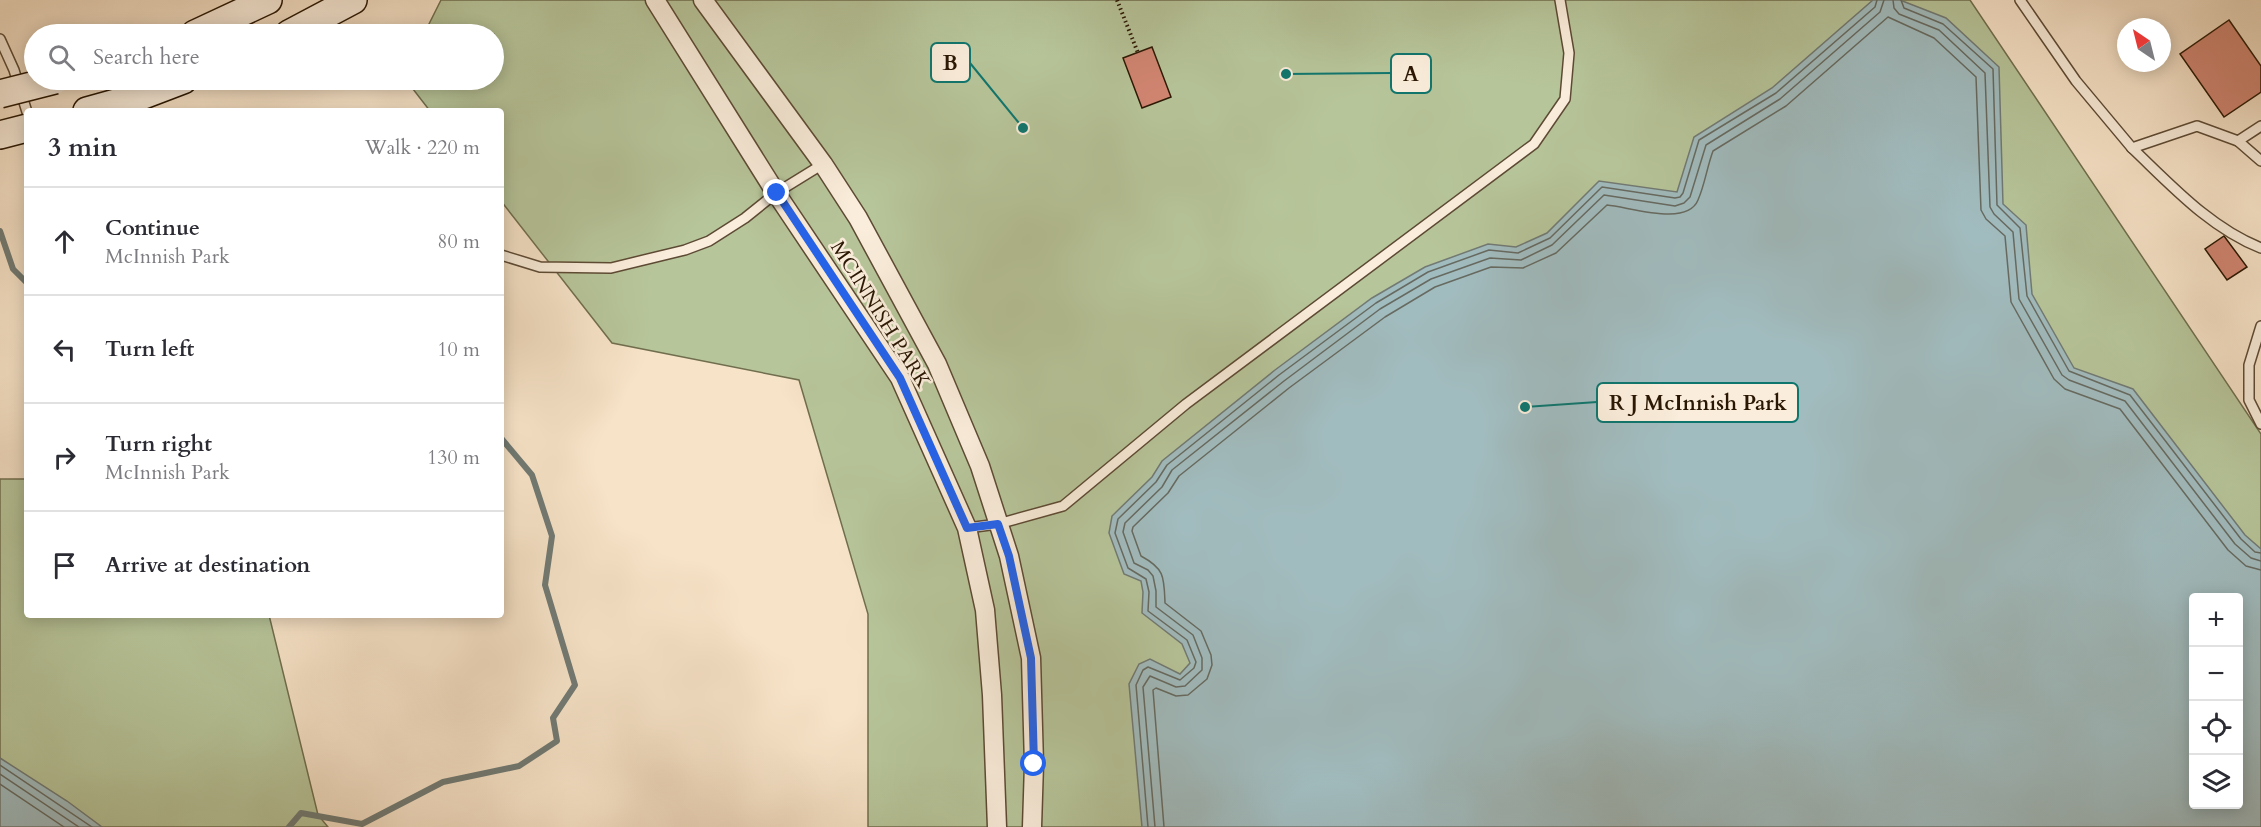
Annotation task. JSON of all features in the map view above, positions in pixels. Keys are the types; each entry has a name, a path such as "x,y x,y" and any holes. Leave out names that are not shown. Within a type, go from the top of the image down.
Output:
{"main road":[{"path":"218,24 267,0"},
{"path":"308,24 353,0"},
{"path":"0,94 24,88"},
{"path":"98,108 157,90"},
{"path":"0,135 24,129"}],"street":[{"name":"MCINNISH PARK","path":"655,0 777,193 900,378 967,528 985,610 992,695 997,827"},
{"name":"MCINNISH PARK","path":"703,0 823,164 858,218 937,364 980,466 1009,556 1031,658 1034,764 1032,827"}],"lane":[{"path":"967,528 998,524 1063,506 1186,404 1534,144 1564,99 1569,53 1560,0"},
{"path":"2020,0 2076,81 2132,148 2193,207 2261,249"},
{"path":"0,39 14,70 26,108"},
{"path":"2132,148 2197,126 2238,141 2261,161"},
{"path":"2238,141 2261,126"},
{"path":"504,256 540,267 611,268 685,250 709,241 823,164"},
{"path":"2261,326 2249,365 2249,400 2261,424"}],"path":[{"path":"1117,0 1138,53"}],"green space":[{"path":"441,0 1970,0 2261,434 2261,827 868,827 868,614 799,380 612,343 504,205 504,108 428,108 414,90 504,90 504,24 429,24"},
{"path":"0,479 24,479 24,618 270,618 318,815 328,827 0,827"}],"water":[{"path":"1873,0 1900,0 1946,18 1999,67 2003,204 2026,225 2032,294 2074,368 2133,389 2245,535 2261,549 2261,827 1142,827 1129,684 1139,664 1150,659 1180,674 1190,663 1182,644 1142,613 1141,581 1124,574 1109,533 1112,516 1152,477 1162,461 1275,370 1372,298 1425,267 1488,244 1516,247 1547,233 1599,181 1677,192 1694,137 1772,88"},
{"path":"0,758 67,801 102,827 0,827"}],"building":[{"path":"2229,20 2261,66 2261,92 2224,117 2180,54"},
{"path":"1152,47 1171,97 1142,108 1123,58"},
{"path":"2224,236 2247,267 2227,280 2205,249"}],"waterway":[{"path":"0,231 13,269 24,280"},
{"path":"289,827 301,813 362,824 443,782 519,766 557,741 553,718 575,685 545,585 552,536 532,475 504,442"}],"place":[{"name":"A","path":"1286,74"},
{"name":"B","path":"1023,128"},
{"name":"R J McInnish Park","path":"1525,407"}],"route":[{"path":"777,193 900,378 967,528 998,524 1009,556 1031,658 1034,764"}]}
